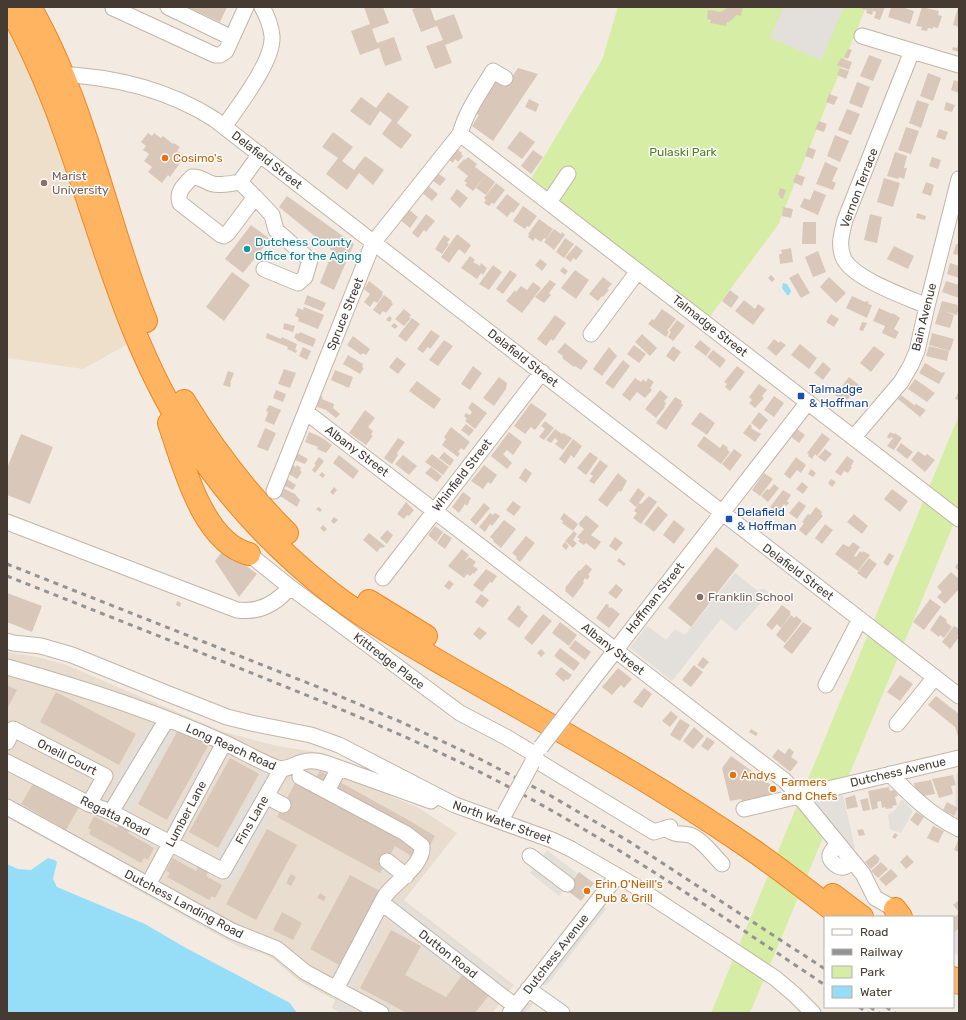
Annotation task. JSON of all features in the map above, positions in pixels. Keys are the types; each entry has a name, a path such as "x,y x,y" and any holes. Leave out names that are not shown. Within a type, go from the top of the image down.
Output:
{"highway":[{"path":"9,7 27,39 54,103 124,307 156,381 187,435 229,492 252,520 278,546 331,592 390,633 671,796 753,851 841,916"},
{"path":"30,7 44,32 63,74 138,300 165,365 191,411 219,454 276,523 328,570 370,602 415,630 600,736 671,780 759,840 861,916"},
{"path":"156,381 171,428 199,505 209,522 223,538 235,549 249,554"}],"street":[{"path":"113,7 112,8 150,26 215,55 220,55 226,51 246,7"},
{"path":"168,7 232,38"},
{"path":"224,127 259,74 270,51 272,37 267,17 262,7"},
{"path":"862,36 959,65"},
{"name":"Vernon Terrace","path":"912,50 845,220 840,238 843,257 856,272 867,279 927,306"},
{"name":"Delafield Street","path":"40,68 48,74 63,74 114,81 161,92 189,104 224,127 935,677 956,688"},
{"name":"Spruce Street","path":"274,491 374,243 460,134 463,124 494,70 505,78"},
{"name":"Talmadge Street","path":"460,134 959,519"},
{"path":"255,197 224,236 180,203 178,197 180,190 192,177 196,176 213,184 240,182 260,154"},
{"path":"549,202 568,174"},
{"name":"Bain Avenue","path":"854,437 901,382 917,351 959,179"},
{"path":"240,182 272,215 276,230 310,260 305,277 298,283 264,269"},
{"path":"591,334 638,271"},
{"name":"Whinfield Street","path":"383,578 542,372"},
{"name":"Hoffman Street","path":"503,817 536,756 580,696 808,402"},
{"name":"Albany Street","path":"306,412 435,510 614,651 784,780 863,874 875,898 898,913"},
{"path":"7,522 237,610 251,611 265,607 278,599 290,587"},
{"name":"Kittredge Place","path":"249,554 290,587 460,714 506,737 536,756 663,829 675,834 687,834 694,837 722,864"},
{"path":"826,685 860,619"},
{"name":"North Water Street","path":"7,641 41,646 72,655 161,692 240,720 295,731 326,740 353,752 455,805 503,817 541,836 566,846 662,903 775,978 789,989 813,1013"},
{"name":"Long Reach Road","path":"7,667 51,679 168,719 281,770 299,763 312,761 325,762 420,798 455,805"},
{"path":"897,724 935,677"},
{"path":"111,812 168,719"},
{"name":"Oneill Court","path":"7,742 13,729 105,776 90,804"},
{"name":"Lumber Lane","path":"148,885 224,743"},
{"name":"Dutchess Avenue","path":"744,809 959,758"},
{"name":"Regatta Road","path":"7,762 90,804 111,812 223,871"},
{"path":"327,791 339,768"},
{"name":"Fins Lane","path":"223,871 281,770"},
{"path":"890,774 927,810 959,829"},
{"path":"300,777 414,840 422,846 421,853 414,866 406,876 389,891 336,989"},
{"path":"266,796 283,805"},
{"name":"Dutchess Landing Road","path":"7,807 241,936 277,949 305,972 381,1013"},
{"path":"541,836 527,859 567,884"},
{"path":"387,861 406,876"},
{"name":"Dutchess Avenue","path":"512,1010 617,876"},
{"name":"Dutton Road","path":"382,903 512,1010"},
{"path":"528,989 562,1013"}],"shaded area":[{"name":"Marist University","path":"7,7 137,339 83,369 7,358"},
{"path":"783,7 844,7 821,60 770,38"},
{"path":"735,573 758,591 765,589 768,592 768,595 736,631 721,619 672,681 630,648 647,626 666,640 675,629 685,635"},
{"path":"7,652 37,657 64,664 224,732 277,746 323,753 395,782 390,796 419,808 457,833 404,900 514,985 492,1013 341,1013 332,1008 335,1000 299,981 273,959 264,954 242,948 230,942 7,817"},
{"path":"148,725 174,732 130,813 164,833 170,831 168,826 210,749 227,757 185,835 178,838 215,858 263,772 284,779 272,792 280,797 233,883 226,880 225,883 209,874 210,869 200,864 197,868 162,848 158,843 153,847 130,832 134,825 122,819 118,826 96,812 102,800 114,806 117,802 107,796"},
{"path":"959,773 959,819 955,817 956,774"},
{"path":"843,795 855,848 852,849 813,804 815,801"},
{"path":"7,796 222,918 332,978 365,917 385,923 352,987 398,1013 344,1013 334,1008 339,999 307,985 273,956 238,946 7,817"},
{"path":"902,799 913,811 901,833 890,829 888,815 895,810"},
{"path":"547,850 577,873 559,896 530,873"},
{"path":"401,901 509,984 498,999 463,972 457,978 420,949 425,942 412,933 407,939 392,927 397,921 396,907"},
{"path":"598,907 607,908 547,985 537,985"},
{"path":"958,930 959,931 959,957 954,952 954,934"},
{"path":"525,1002 534,1003 525,1013 516,1013"}],"green space":[{"name":"Pulaski Park","path":"618,7 866,7 778,225 708,319 529,182 602,60"},
{"path":"959,415 959,511 750,1013 711,1013"}],"water":[{"path":"783,283 787,284 791,291 789,295 787,295 782,288"},
{"path":"48,858 57,862 53,879 57,887 145,924 186,948 290,1003 297,1013 7,1013 7,864 18,869 31,870"}],"building":[{"path":"187,7 227,7 220,22"},
{"path":"364,7 383,7 389,23 372,29 377,43 394,37 402,60 385,66 379,48 360,55 351,31 370,24"},
{"path":"419,7 430,7 435,21 454,14 463,38 445,45 452,63 435,69 426,46 443,40 437,26 421,32 412,9"},
{"path":"729,7 743,7 741,16 736,15 729,22 727,22 726,26 710,23 711,20 707,19 708,10 721,12"},
{"path":"862,7 885,7 880,20 874,18 876,12 873,11 872,15 866,13 867,10 862,9"},
{"path":"891,7 902,7 914,11 910,24 888,17"},
{"path":"922,7 939,11 938,15 942,16 938,28 928,28 927,31 921,30 922,27 916,26"},
{"path":"959,7 959,27 953,25"},
{"path":"958,45 959,52 952,50 953,47 957,48"},
{"path":"848,49 852,50 848,59 844,57"},
{"path":"869,55 882,60 873,81 860,76"},
{"path":"841,58 852,62 849,70 837,65"},
{"path":"518,68 538,74 493,141 472,126 479,115 472,111 493,80 505,87"},
{"path":"840,68 849,71 846,79 837,75"},
{"path":"928,73 941,78 933,101 920,96"},
{"path":"954,80 959,82 959,93 951,90"},
{"path":"857,82 870,87 862,108 849,103"},
{"path":"388,92 409,107 397,123 412,135 401,149 382,134 392,120 380,111 370,126 350,111 361,97 376,108"},
{"path":"829,94 838,97 834,105 826,102"},
{"path":"529,99 539,104 536,112 525,107"},
{"path":"917,100 929,104 921,128 909,123"},
{"path":"946,102 955,105 952,112 944,110"},
{"path":"847,109 860,114 851,135 838,130"},
{"path":"819,121 827,124 824,132 815,129"},
{"path":"906,127 919,131 911,154 898,150"},
{"path":"939,129 948,132 945,140 936,137"},
{"path":"520,131 535,142 522,159 507,148"},
{"path":"333,132 353,147 342,161 354,170 365,156 384,170 373,185 359,173 347,190 326,174 338,158 322,147"},
{"name":"Cosimo's","path":"148,133 152,136 154,133 161,138 163,136 173,144 174,143 180,147 177,151 185,156 170,177 168,175 162,183 148,172 152,167 144,161 149,154 143,150 146,146 141,142"},
{"path":"835,135 849,141 840,162 827,156"},
{"path":"808,147 816,150 813,159 805,156"},
{"path":"456,148 462,153 461,154 463,156 458,162 455,159 453,163 447,158"},
{"path":"533,150 543,157 531,174 521,166"},
{"path":"895,152 907,156 904,168 907,168 904,179 887,176"},
{"path":"468,157 477,164 475,167 486,175 473,191 465,185 467,183 464,181 468,176 457,167 464,159 465,160"},
{"path":"932,157 941,160 938,169 929,166"},
{"path":"825,162 838,168 832,181 836,183 833,190 816,184"},
{"path":"435,171 446,179 440,186 429,178"},
{"path":"796,174 805,177 802,186 793,182"},
{"path":"486,175 495,182 486,195 476,188"},
{"path":"884,178 900,183 893,207 877,202"},
{"path":"926,182 934,185 931,196 922,193"},
{"path":"496,183 505,190 494,204 492,203 489,206 484,203 486,200 484,198"},
{"path":"426,184 438,194 432,201 420,191"},
{"path":"780,188 786,190 783,199 778,195"},
{"path":"457,189 468,198 460,208 450,199"},
{"path":"814,190 826,195 818,215 800,207 804,198 810,200"},
{"path":"507,194 520,204 513,213 512,211 507,217 496,208"},
{"path":"287,196 354,244 334,290 320,283 333,251 279,207"},
{"path":"523,206 537,216 529,227 527,226 525,229 513,221"},
{"path":"783,207 793,209 791,218 782,216"},
{"path":"407,208 418,217 410,228 399,219"},
{"path":"917,213 926,216 925,220 916,218"},
{"path":"426,214 435,221 426,232 424,230 418,238 412,233"},
{"path":"870,214 882,217 877,243 864,240"},
{"path":"539,219 553,229 546,239 544,238 541,242 535,238 533,241 528,237 528,234"},
{"path":"803,222 816,222 816,244 802,244"},
{"name":"Dutchess County Office for the Aging","path":"251,225 270,239 243,273 225,259"},
{"path":"554,229 565,235 554,250 544,242"},
{"path":"457,234 471,245 465,254 459,249 449,263 441,257"},
{"path":"444,235 450,239 447,243 449,244 442,254 435,249"},
{"path":"565,238 574,244 564,258 556,252"},
{"path":"959,242 959,255 953,254 956,244"},
{"path":"576,245 583,251 576,260 573,258 571,262 565,258"},
{"path":"894,246 914,256 908,269 887,259"},
{"path":"791,248 793,262 780,264 779,254 782,254 781,250"},
{"path":"818,251 826,272 813,277 805,257"},
{"path":"470,256 475,260 473,262 480,266 481,263 487,268 483,275 481,273 477,279 461,268"},
{"path":"540,259 547,264 542,271 535,265"},
{"path":"950,263 959,266 959,278 947,274"},
{"path":"493,265 502,272 489,290 479,284"},
{"path":"563,267 568,271 565,275 560,271"},
{"path":"510,270 517,275 503,294 496,289"},
{"path":"575,270 589,280 576,299 561,288"},
{"path":"232,272 250,285 224,321 206,307"},
{"path":"798,273 810,293 801,298 789,278"},
{"path":"771,275 775,279 772,282 768,278"},
{"path":"603,277 612,284 607,289 609,290 598,301 589,294"},
{"path":"829,277 846,293 836,303 820,287"},
{"path":"550,280 556,284 549,293 551,295 544,303 535,297"},
{"path":"369,281 383,292 383,295 377,303 374,301 370,307 364,302 370,294 364,289"},
{"path":"946,281 959,285 959,298 942,292"},
{"path":"533,282 541,288 522,313 506,301 515,290 516,292 521,286 527,290"},
{"path":"730,290 739,297 731,308 722,301"},
{"path":"307,295 326,303 322,311 304,304"},
{"path":"384,295 392,301 391,302 393,304 386,313 383,311 380,315 373,310"},
{"path":"852,296 865,302 869,302 868,304 872,305 867,318 846,308"},
{"path":"744,300 755,309 758,304 765,309 753,325 735,311"},
{"path":"942,301 958,305 957,307 959,307 957,315 944,311 954,315 950,328 935,324"},
{"path":"304,307 324,315 318,329 298,321 299,318 295,316 298,308 303,310"},
{"path":"879,308 892,314 893,313 900,318 894,329 899,332 895,339 882,333 885,326 873,321"},
{"path":"404,309 411,315 409,317 411,318 404,326 395,319"},
{"path":"662,309 676,319 667,331 669,332 666,337 648,324 652,319 654,320"},
{"path":"831,314 839,319 834,327 826,322"},
{"path":"555,315 566,323 553,341 551,339 546,346 537,339"},
{"path":"389,316 392,318 390,322 386,320"},
{"path":"412,318 420,324 406,342 398,336"},
{"path":"677,320 685,326 673,341 668,337 671,332 669,331"},
{"path":"862,322 867,323 863,331 859,330"},
{"path":"284,323 295,326 293,332 283,329"},
{"path":"394,323 398,326 395,329 391,326"},
{"path":"431,330 440,336 430,349 428,347 423,353 417,349"},
{"path":"300,332 316,339 313,347 294,338 296,333 299,334"},
{"path":"267,333 281,339 282,337 297,344 295,350 297,350 296,353 287,349 288,347 266,338"},
{"path":"932,333 954,339 950,351 929,345"},
{"path":"642,334 657,348 650,356 635,342"},
{"path":"353,336 370,349 366,355 363,353 361,355 347,345"},
{"path":"774,339 779,343 780,341 786,345 776,356 767,348"},
{"path":"444,340 453,346 438,366 429,360"},
{"path":"700,340 711,349 706,356 694,347"},
{"path":"565,343 588,361 581,370 575,366 574,367 562,358 563,356 557,352"},
{"path":"800,344 817,358 809,369 791,355"},
{"path":"634,345 646,354 639,363 627,354"},
{"path":"673,346 681,352 674,362 666,356"},
{"path":"874,346 885,354 871,372 860,363"},
{"path":"929,346 949,351 947,361 926,356"},
{"path":"303,347 311,351 307,360 299,356"},
{"path":"609,347 617,356 602,376 593,369"},
{"path":"713,350 726,360 720,368 707,357"},
{"path":"348,355 363,364 362,367 364,368 360,374 343,364"},
{"path":"397,357 406,364 398,374 389,367"},
{"path":"623,360 630,366 613,389 605,383"},
{"path":"823,362 831,369 823,380 814,373"},
{"path":"925,363 942,373 945,373 939,384 919,373"},
{"path":"473,366 482,373 470,390 461,384"},
{"path":"737,366 745,372 730,391 725,387 727,384 724,382"},
{"path":"284,369 296,373 290,388 278,384"},
{"path":"335,370 353,377 349,388 331,380"},
{"path":"228,371 234,373 230,387 223,385"},
{"path":"499,377 507,383 506,389 494,406 483,398"},
{"path":"849,377 859,385 845,403 835,395"},
{"path":"635,378 641,382 643,379 646,382 648,378 654,382 650,388 652,390 645,398 637,392 630,401 622,395"},
{"path":"915,379 935,393 927,402 908,389"},
{"path":"417,381 441,399 434,409 409,391"},
{"path":"759,384 767,390 762,396 764,398 755,408 749,403 752,400 749,397"},
{"path":"276,390 286,394 283,402 273,398"},
{"path":"660,390 668,397 664,401 666,403 665,407 656,418 645,409"},
{"path":"959,391 959,400 955,399"},
{"path":"901,395 914,405 916,404 926,410 920,417 898,399"},
{"path":"320,396 323,397 322,399 334,404 333,408 340,414 336,418 326,410 317,407"},
{"path":"774,396 784,403 774,417 764,410"},
{"path":"675,397 682,401 681,403 683,405 666,430 656,423"},
{"path":"472,402 487,413 475,429 465,421 467,419 464,416 466,413 470,415 472,412 468,408"},
{"path":"531,403 547,414 535,430 531,427 525,434 514,426"},
{"path":"269,405 281,410 274,425 265,421 268,412 266,411"},
{"path":"365,410 375,418 368,427 373,431 371,435 373,436 366,445 349,433"},
{"path":"700,412 715,423 707,435 691,424"},
{"path":"759,412 768,420 760,430 751,423"},
{"path":"545,421 554,428 544,440 539,437 545,429 541,426"},
{"path":"466,424 474,430 469,436 461,430"},
{"path":"750,424 752,426 751,428 761,434 755,442 743,433"},
{"path":"451,427 470,442 464,450 461,448 458,452 460,453 458,457 442,445 446,439 444,437"},
{"path":"265,428 276,433 268,451 257,447"},
{"path":"555,429 572,438 563,450 555,444 558,441 555,438 551,443 546,440"},
{"path":"797,429 805,435 799,443 791,437"},
{"path":"309,432 321,437 332,445 326,453 317,449 318,447 305,442"},
{"path":"509,432 522,442 513,455 507,450 503,454 512,463 507,469 491,456"},
{"path":"890,432 895,433 902,438 894,450 887,446 893,438 891,437 890,439 887,437"},
{"path":"822,433 830,439 817,456 815,454 812,459 807,453"},
{"path":"21,434 53,447 30,504 7,495 7,468"},
{"path":"704,436 720,448 723,444 728,448 727,449 730,452 721,464 697,446"},
{"path":"398,438 405,442 397,453 398,455 392,464 384,458"},
{"path":"573,439 582,446 574,458 571,455 565,464 559,459"},
{"path":"901,443 913,452 907,459 896,450"},
{"path":"734,449 742,455 730,471 722,464"},
{"path":"825,449 832,454 825,462 818,457"},
{"path":"918,451 925,456 927,454 935,460 925,472 911,460"},
{"path":"295,452 308,459 305,464 292,459"},
{"path":"444,452 454,460 450,466 439,458"},
{"path":"590,452 598,458 586,475 577,468"},
{"path":"432,454 449,467 443,475 425,462"},
{"path":"339,455 359,471 353,479 333,463"},
{"path":"403,455 417,466 409,475 395,464"},
{"path":"847,456 854,461 848,473 844,471 841,476 835,472"},
{"path":"319,457 324,461 315,473 312,470"},
{"path":"796,457 806,465 801,473 797,470 790,479 784,474"},
{"path":"600,460 608,466 594,484 589,481 593,476 590,474"},
{"path":"293,465 296,467 297,465 301,468 300,470 302,472 297,479 287,473"},
{"path":"484,465 497,475 491,484 488,482 483,489 471,481"},
{"path":"431,467 442,476 437,482 425,473"},
{"path":"525,468 532,473 526,483 519,478"},
{"path":"811,469 816,473 813,477 808,474"},
{"path":"322,472 325,475 323,478 319,475"},
{"path":"618,473 627,481 621,492 619,491 607,507 598,500"},
{"path":"764,473 773,479 760,496 752,490"},
{"path":"284,477 296,485 293,490 283,485"},
{"path":"831,479 836,482 832,487 828,483"},
{"path":"802,482 808,487 803,494 796,489"},
{"path":"774,484 779,488 768,502 761,496"},
{"path":"334,487 337,490 333,495 330,492"},
{"path":"283,488 295,494 300,500 297,507 280,496"},
{"path":"638,488 645,494 636,507 629,501"},
{"path":"892,489 908,501 900,512 884,499"},
{"path":"783,490 791,495 787,501 789,503 786,506 784,504 778,513 770,507"},
{"path":"463,492 471,498 467,506 465,504 459,513 452,507"},
{"path":"649,496 657,502 641,524 633,518 637,513 634,511 639,503 641,504"},
{"path":"513,501 521,507 514,516 506,510"},
{"path":"799,501 806,506 797,519 789,513"},
{"path":"406,502 414,510 404,519 397,514"},
{"path":"484,503 490,508 476,525 470,520"},
{"path":"658,506 668,515 654,532 644,524"},
{"path":"319,507 322,510 320,512 316,509"},
{"path":"816,507 822,512 821,514 823,516 806,536 799,530 804,523 802,522"},
{"path":"490,513 493,515 495,513 500,516 492,526 490,524 485,532 479,527"},
{"path":"564,513 578,524 573,531 562,523 563,521 560,519"},
{"path":"854,514 868,526 862,534 847,522"},
{"path":"586,515 599,526 591,535 601,542 595,550 586,543 584,545 578,541 580,539 577,537 584,529 579,525 579,523"},
{"path":"334,517 338,520 334,524 331,521"},
{"path":"504,520 516,529 501,548 490,537"},
{"path":"674,520 685,529 674,544 663,535"},
{"path":"825,524 833,530 822,544 815,538"},
{"path":"323,525 327,529 324,532 320,528"},
{"path":"435,526 443,532 436,542 428,535"},
{"path":"387,530 393,535 387,544 380,538"},
{"path":"574,531 577,534 573,540 577,543 573,548 565,541"},
{"path":"369,533 385,546 383,548 381,547 377,552 363,540"},
{"path":"444,533 452,538 445,549 437,543"},
{"path":"526,536 535,543 520,562 512,553"},
{"path":"615,537 623,543 616,551 609,546"},
{"path":"565,542 569,546 566,550 562,546"},
{"path":"853,542 860,547 854,556 856,557 860,551 870,555 858,571 835,554 843,544 849,547"},
{"path":"716,547 739,565 691,627 668,608"},
{"path":"224,549 257,574 239,597 215,561"},
{"path":"462,549 469,555 465,560 469,557 476,562 473,566 478,569 474,574 473,573 470,576 467,574 464,578 448,566"},
{"path":"889,553 894,556 888,566 883,563"},
{"path":"619,558 626,564 624,566 617,561"},
{"path":"869,558 877,564 866,579 857,573"},
{"path":"959,562 959,571 955,567"},
{"path":"586,564 592,569 588,575 590,576 587,580 585,578 584,583 573,598 565,591 565,588 579,570 580,571"},
{"path":"486,569 497,576 482,592 473,585"},
{"path":"951,572 958,578 959,576 959,589 945,604 937,597 942,592 937,587"},
{"path":"449,580 454,584 449,590 444,586"},
{"path":"616,584 623,590 616,599 608,593"},
{"path":"7,593 42,606 32,632 7,622"},
{"path":"481,594 489,600 483,608 475,602"},
{"path":"930,599 941,607 924,630 913,622"},
{"path":"177,601 181,603 180,607 176,605"},
{"path":"606,604 609,605 608,607 611,607 620,614 609,628 596,618"},
{"path":"518,605 521,607 520,609 528,616 519,628 507,619"},
{"path":"782,605 791,612 789,613 791,614 781,628 777,624 772,630 766,625"},
{"path":"543,614 552,621 532,645 524,638"},
{"path":"791,615 794,618 796,616 802,621 785,643 776,635"},
{"path":"940,615 947,620 946,622 952,627 944,638 940,635 939,637 930,630"},
{"path":"560,622 577,635 569,646 552,633"},
{"path":"803,622 812,628 792,654 783,647"},
{"path":"954,626 959,629 959,634 957,636 959,637 950,649 942,642"},
{"path":"479,627 487,633 480,640 473,634"},
{"path":"575,640 591,652 585,660 569,648"},
{"path":"560,648 580,663 574,671 554,656"},
{"path":"541,649 545,653 541,657 537,653"},
{"path":"703,657 709,662 703,669 697,665"},
{"path":"694,665 703,672 691,687 682,680"},
{"path":"561,667 572,675 564,682 555,674"},
{"path":"618,668 632,679 624,688 621,685 612,695 602,687"},
{"path":"900,675 913,684 900,701 887,692"},
{"path":"7,685 17,690 7,709"},
{"path":"644,688 652,694 642,708 633,702"},
{"path":"56,692 136,734 119,765 40,722"},
{"path":"936,696 959,714 959,740 955,727 928,705"},
{"path":"671,711 678,717 670,727 662,721"},
{"path":"680,719 690,725 680,741 670,735"},
{"path":"694,727 704,736 693,749 683,741"},
{"path":"751,729 758,733 756,736 749,732"},
{"path":"178,730 208,746 167,820 138,804"},
{"path":"707,737 715,742 708,751 701,746"},
{"path":"789,748 794,752 791,757 798,762 790,772 772,757 778,749 785,754"},
{"path":"731,756 775,788 770,795 743,802 741,799 730,801 722,768"},
{"path":"230,758 259,774 218,848 189,832"},
{"path":"302,770 316,778 320,771 435,836 425,855 413,857 395,846 380,873 277,817"},
{"path":"953,775 956,785 951,786 953,794 939,798 932,779"},
{"path":"931,780 935,794 923,796 915,789 914,783"},
{"path":"34,782 79,807 66,830 21,804"},
{"path":"889,787 890,791 894,790 897,793 898,796 895,797 897,805 892,806 893,808 882,808 881,801 877,802 878,808 872,810 868,791"},
{"path":"855,795 858,807 847,809 845,798"},
{"path":"868,798 870,810 863,811 860,800"},
{"path":"947,802 958,808 954,816 943,810"},
{"path":"916,812 924,817 918,826 910,820"},
{"path":"94,816 117,828 121,820 132,826 128,833 154,848 148,860 144,858 141,863 89,834 91,830 88,828"},
{"path":"933,826 944,831 938,843 927,838"},
{"path":"267,829 297,845 256,920 226,904"},
{"path":"863,829 865,835 859,836 857,830"},
{"path":"895,833 898,835 895,839 892,837"},
{"path":"959,838 959,852 954,850"},
{"path":"875,854 880,859 878,861 879,862 871,869 865,862"},
{"path":"907,855 914,862 906,869 900,862"},
{"path":"173,858 196,871 200,863 210,869 206,876 222,885 215,898 212,896 209,900 167,877 170,873 166,871"},
{"path":"881,862 888,869 878,878 871,871"},
{"path":"891,869 898,876 886,886 879,879"},
{"path":"579,872 594,883 581,901 565,889"},
{"path":"291,874 296,877 291,886 286,883"},
{"path":"350,875 380,891 339,965 310,949"},
{"path":"320,893 326,897 324,901 317,898"},
{"path":"959,900 959,912 953,905"},
{"path":"282,912 302,923 293,940 273,930"},
{"path":"959,913 959,928 954,933 954,917"},
{"path":"391,930 421,946 405,975 446,997 463,974 490,994 475,1013 407,1013 360,988"}],"railway":[{"path":"7,564 323,689 401,722 478,758 551,796 630,842 824,968"},
{"path":"7,576 324,702 384,727 472,768 563,817 652,871 824,984"},
{"path":"860,1008 868,1013"},
{"path":"872,1008 879,1013"},
{"path":"888,1008 895,1013"}],"place":[{"name":"Cosimo's","path":"165,158"},
{"name":"Marist University","path":"44,183"},
{"name":"Dutchess County Office for the Aging","path":"247,249"},
{"name":"Talmadge & Hoffman","path":"801,396"},
{"name":"Delafield & Hoffman","path":"729,519"},
{"name":"Franklin School","path":"700,597"},
{"name":"Andys","path":"733,775"},
{"name":"Farmers and Chefs","path":"773,789"},
{"name":"Erin O'Neill's Pub & Grill","path":"587,891"}]}
